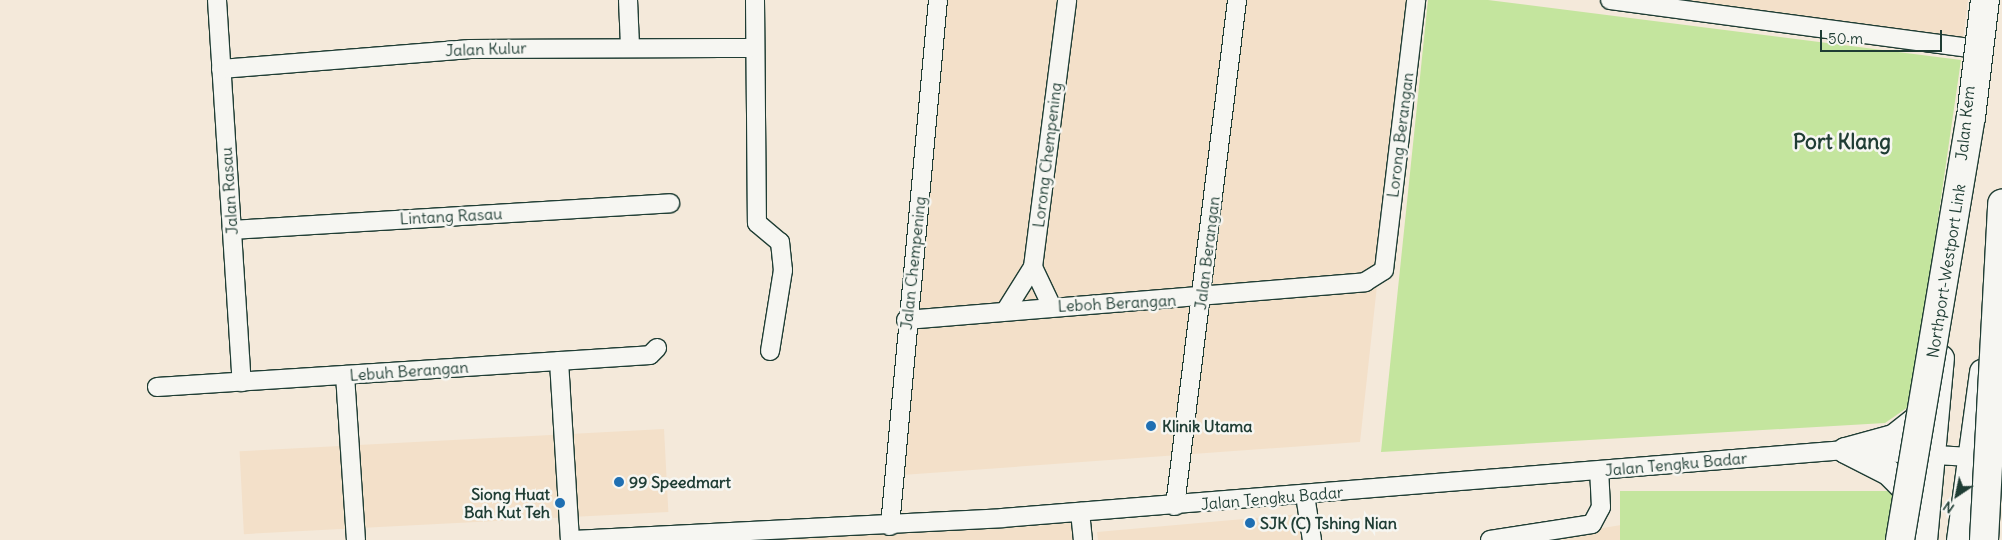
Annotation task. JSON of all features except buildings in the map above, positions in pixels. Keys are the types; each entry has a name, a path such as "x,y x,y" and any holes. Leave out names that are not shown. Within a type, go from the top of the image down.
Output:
{"main road":[{"name":"Jalan Kem","path":"1924,540 1935,455 1940,365 1978,0"},
{"name":"Northport-Westport Link","path":"1900,540 1969,127 1985,0"},
{"path":"1984,540 2002,203"},
{"path":"1958,540 2002,229"},
{"path":"1845,450 1893,437 1917,418 1940,365"},
{"path":"1845,450 1888,472 1910,494 1919,540"}],"street":[{"name":"Jalan Rasau","path":"217,0 242,382"},
{"path":"628,0 630,45"},
{"path":"755,0 752,48 757,223 780,242 783,270 770,351"},
{"name":"Jalan Chempening","path":"890,526 906,320 938,0"},
{"name":"Lorong Chempening","path":"1033,267 1067,0"},
{"name":"Jalan Berangan","path":"1175,506 1238,0"},
{"name":"Lorong Berangan","path":"1384,270 1416,0"},
{"path":"1610,0 1698,6 1972,48"},
{"name":"Jalan Kulur","path":"221,69 470,49 630,45 752,48"},
{"name":"Lintang Rasau","path":"232,230 670,203"},
{"path":"1033,267 1052,307"},
{"path":"1006,310 1033,267"},
{"name":"Leboh Berangan","path":"906,320 1006,310 1202,299 1286,286 1366,282 1384,270"},
{"name":"Lebuh Berangan","path":"158,387 650,355 657,348"},
{"path":"559,361 571,540"},
{"path":"345,375 356,540"},
{"name":"Jalan Tengku Badar","path":"571,540 786,535 1175,506 1845,450 1971,457"},
{"path":"1490,540 1592,524 1601,507 1599,470"},
{"path":"1305,495 1312,540"},
{"path":"1080,512 1083,540"}],"shaded area":[{"path":"944,0 1408,0 1360,442 902,475"},
{"path":"1667,0 1968,0 1963,39"},
{"path":"664,429 668,512 244,534 240,451"},
{"name":"SJK (C) Tshing Nian","path":"1300,514 1304,540 1098,540 1097,532"},
{"path":"1074,519 1077,540 690,540"},
{"path":"1621,525 1624,540 1530,540"}],"green space":[{"path":"1428,0 1488,0 1961,60 1911,405 1885,423 1381,452"},
{"path":"1620,491 1894,491 1894,540 1620,540"}],"place":[{"name":"Klinik Utama","path":"1151,426"},
{"name":"99 Speedmart","path":"619,482"},
{"name":"Siong Huat Bah Kut Teh","path":"560,503"},
{"name":"SJK (C) Tshing Nian","path":"1250,523"}],"district":[{"name":"Port Klang","path":"1842,142"}]}
